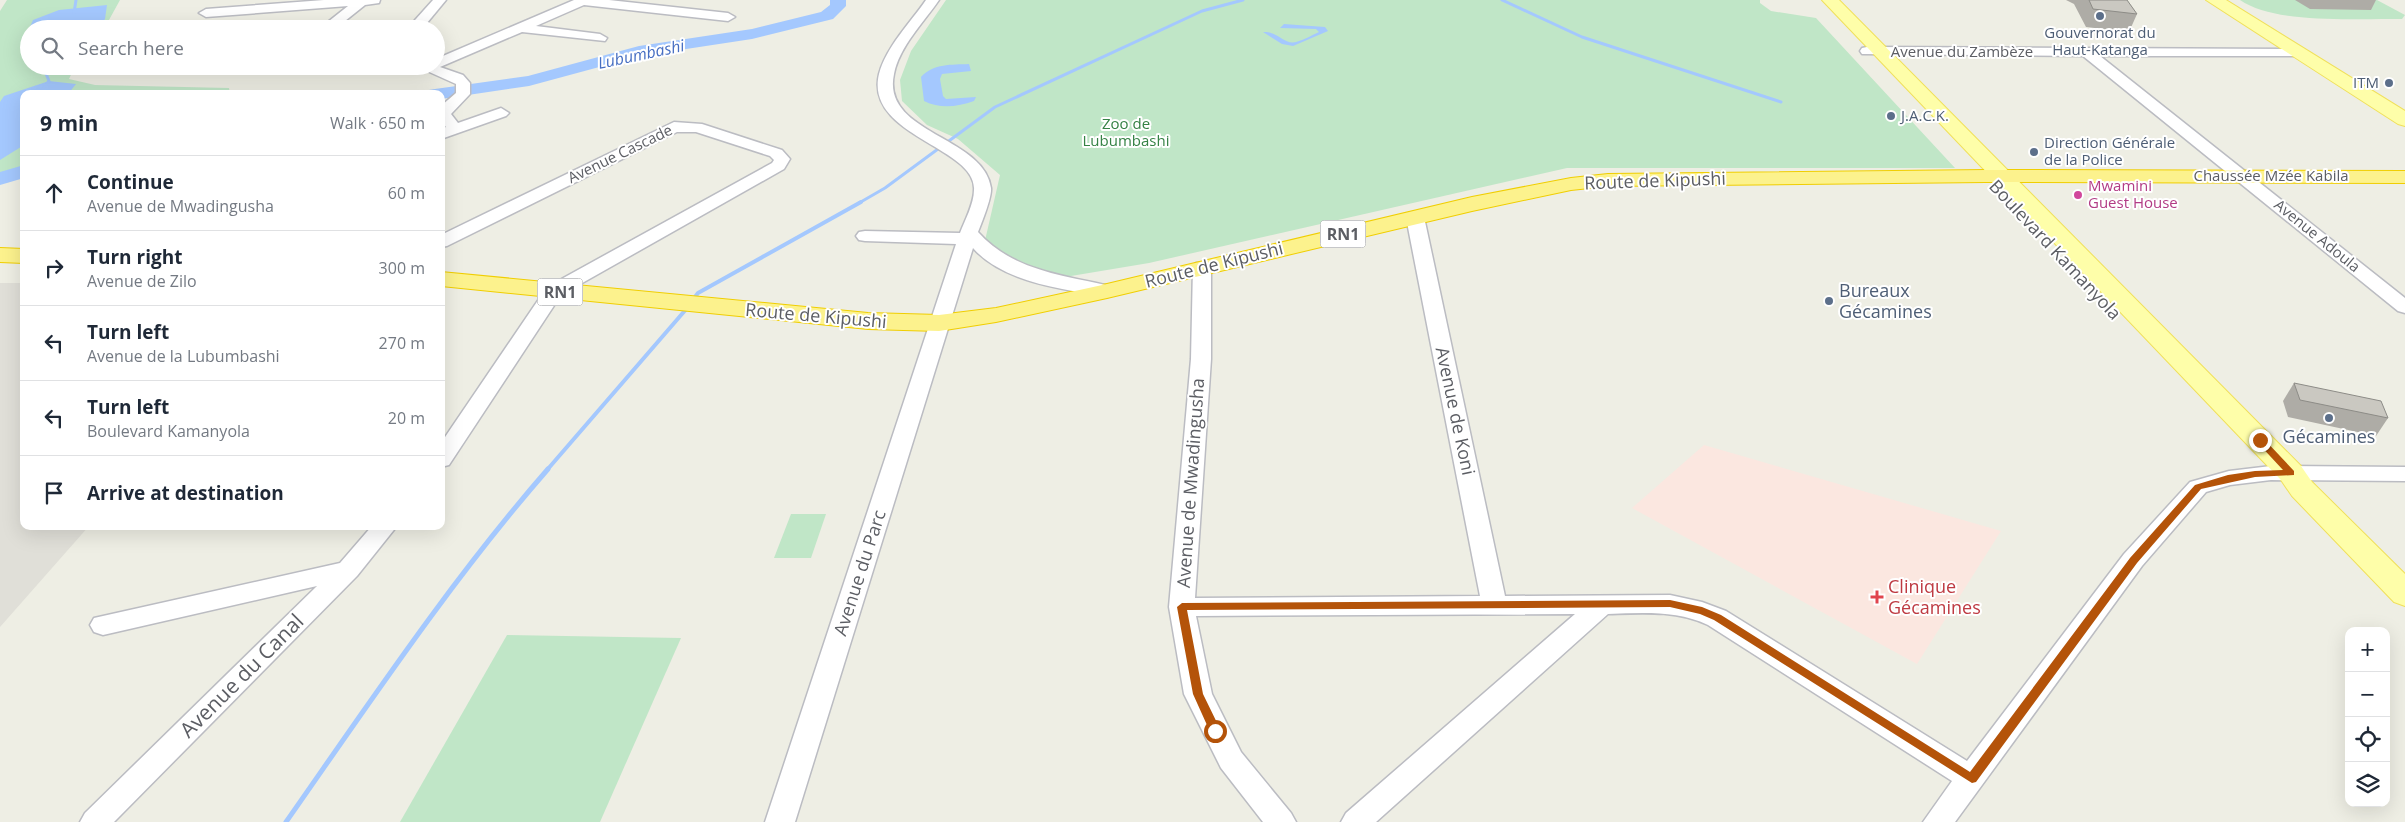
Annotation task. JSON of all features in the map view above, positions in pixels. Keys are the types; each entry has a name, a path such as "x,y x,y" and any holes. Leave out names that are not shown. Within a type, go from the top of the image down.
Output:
{"highway":[{"name":"Chaussée Mzée Kabila","path":"1995,176 2405,177"},
{"name":"Route de Kipushi","path":"445,279 868,321 939,323 996,314 1107,291 1202,267 1537,190 1608,180 1995,176"},
{"path":"0,255 20,256"}],"main road":[{"name":"Boulevard Kamanyola","path":"1818,0 1874,51"},
{"name":"Boulevard Kamanyola","path":"1830,0 1874,51 1995,176 2180,383 2288,478 2405,594"},
{"path":"2214,0 2405,120"}],"street":[{"path":"206,13 369,0"},
{"path":"336,20 348,10 369,0"},
{"path":"422,20 440,0"},
{"name":"Avenue du Parc","path":"780,822 983,189 982,182 974,168 915,129 901,116 890,101 885,88 886,76 892,61 933,0"},
{"path":"445,59 584,1 728,17"},
{"path":"521,28 600,38"},
{"name":"Avenue du Zambèze","path":"1874,51 2297,52"},
{"name":"Avenue Adoula","path":"2088,53 2405,307"},
{"path":"445,73 458,78 464,90 445,112"},
{"path":"445,118 448,131 501,113"},
{"name":"Avenue Cascade","path":"445,240 674,127 697,127 780,156 782,162 778,166 554,291"},
{"name":"Avenue de Koni","path":"1415,217 1495,606"},
{"path":"865,236 969,236 985,249 1016,267 1045,278 1107,291"},
{"name":"Avenue de Mwadingusha","path":"1202,267 1201,359 1182,607 1198,694 1231,760 1281,822"},
{"path":"445,454 554,291"},
{"path":"1938,822 2134,560 2198,487 2228,478 2405,474"},
{"name":"Avenue du Canal","path":"95,822 348,570 382,530"},
{"path":"103,625 348,570"},
{"path":"1356,822 1603,604"},
{"path":"1182,607 1670,604 1702,611 1717,618 1972,779"}],"shaded area":[{"path":"0,283 20,283 20,530 85,530 0,627"},
{"name":"Clinique Gécamines","path":"1704,445 2001,531 1917,664 1632,508"}],"green space":[{"path":"7,0 120,0 109,20 20,20 20,75 71,75 69,79 95,85 229,88 229,90 20,90 20,172 0,178 0,11"},
{"name":"Zoo de Lubumbashi","path":"946,0 1760,0 1760,3 1771,11 1816,18 1955,168 1567,168 1149,263 1053,279 984,245 1000,175 958,139 927,125 902,101 900,80 911,51"},
{"path":"2240,0 2377,0 2405,15 2402,19 2295,17 2255,8"},
{"path":"791,514 826,514 811,558 774,558"},
{"path":"507,635 681,638 600,822 400,822"}],"water":[{"path":"107,5 104,20 33,20 59,10"},
{"path":"1284,24 1325,27 1328,31 1293,46 1282,44 1263,32 1273,34 1288,42 1296,42 1319,32 1316,29 1280,28"},
{"path":"969,64 971,71 942,74 940,79 943,96 946,99 976,97 974,101 949,106 930,104 924,101 921,77 926,72 937,67"},
{"path":"49,81 76,84 71,90 22,90"},
{"path":"20,91 20,148 0,160 0,102 4,96"}],"building":[{"path":"2089,0 2127,0 2137,14 2093,9"},
{"path":"2294,383 2381,401 2388,418 2300,400"}],"waterway":[{"path":"74,13 76,0"},
{"name":"Lubumbashi","path":"445,93 529,81 639,51 752,34 827,16 838,6 838,0"},
{"path":"859,203 885,188 995,107 1202,11 1243,0"},
{"path":"1502,0 1582,37 1781,102"},
{"path":"42,90 49,81 47,75"},
{"name":"Lubumbashi","path":"0,179 20,172"},
{"path":"692,301 698,293 861,202"},
{"path":"547,470 688,307"},
{"path":"286,822 445,597 548,469"}],"place":[{"name":"Gouvernorat du Haut-Katanga","path":"2100,16"},
{"name":"ITM","path":"2389,83"},
{"name":"J.A.C.K.","path":"1891,116"},
{"name":"Direction Générale de la Police","path":"2034,152"},
{"name":"Mwamini Guest House","path":"2078,195"},
{"name":"Bureaux Gécamines","path":"1829,301"},
{"name":"Gécamines","path":"2329,418"},
{"name":"Clinique Gécamines","path":"1877,597"}],"route":[{"path":"1215,731 1198,694 1182,607 1670,604 1686,606 1717,618 1972,779 2134,560 2198,487 2228,478 2271,472 2291,473 2260,440"}]}
